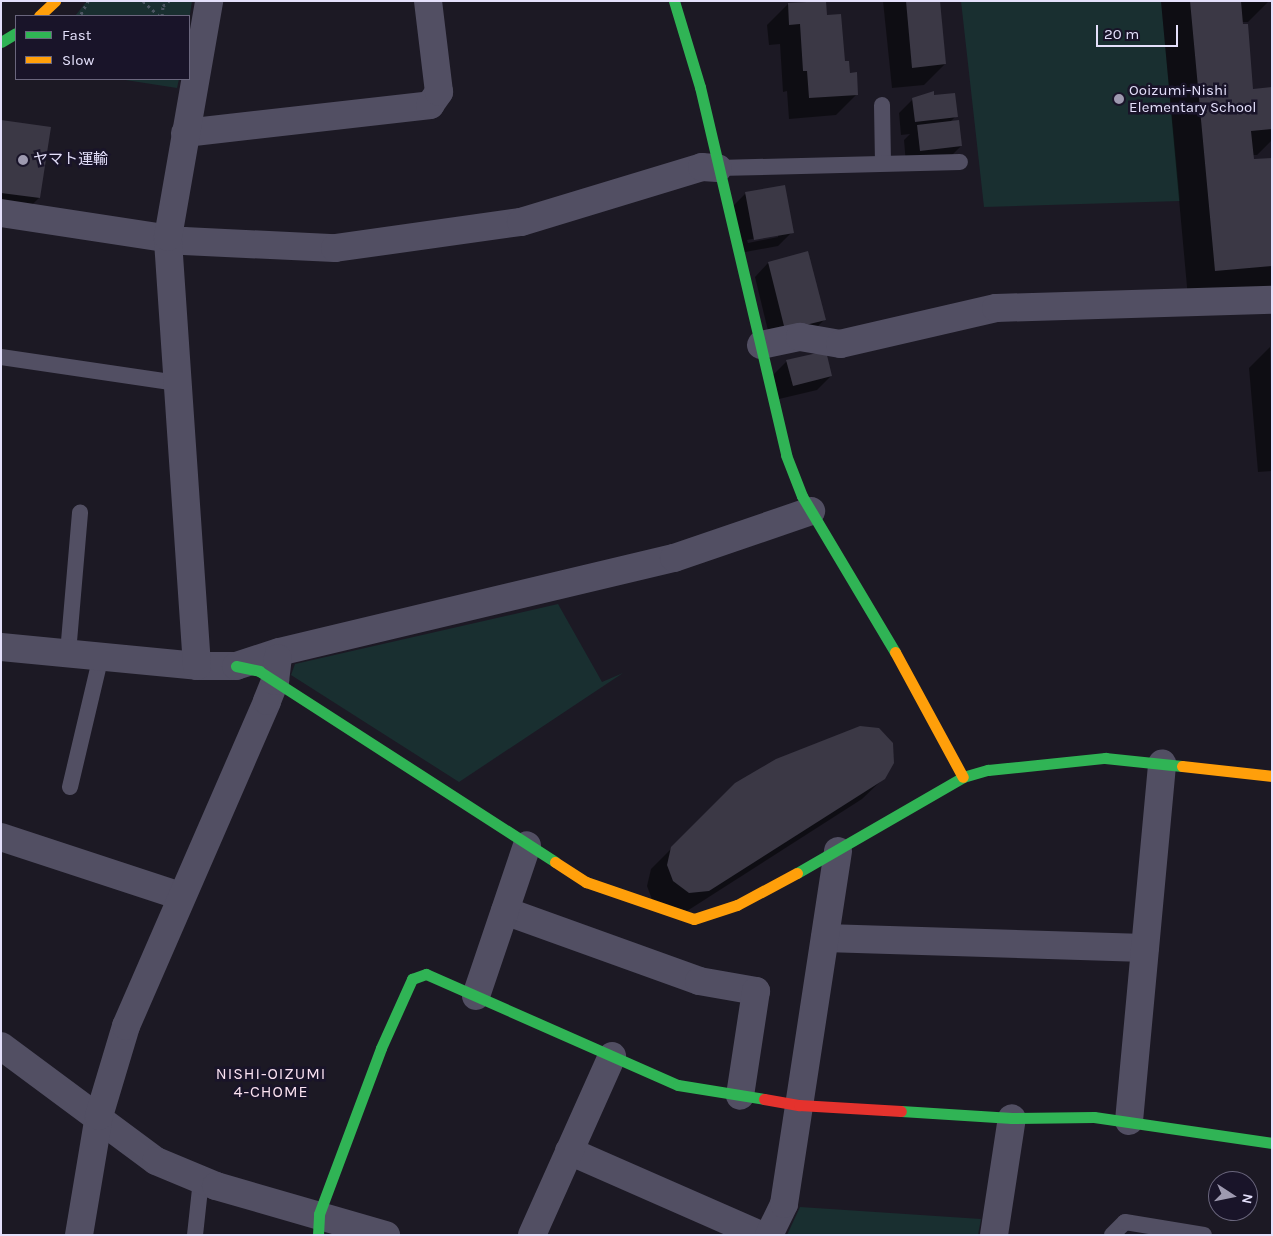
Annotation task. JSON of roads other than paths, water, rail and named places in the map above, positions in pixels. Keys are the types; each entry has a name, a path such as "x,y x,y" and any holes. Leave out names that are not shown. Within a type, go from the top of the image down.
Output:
{"street":[{"path":"41,15 55,1"},
{"path":"197,666 168,238 209,1"},
{"path":"185,133 430,104 439,92 428,1"},
{"path":"674,1 700,87 786,455 811,511 894,649 963,777"},
{"path":"1,42 15,34"},
{"path":"1,214 184,241 335,248 521,222 702,167 718,168"},
{"path":"761,345 800,337 840,344 996,308 1272,300"},
{"path":"236,666 279,652 674,558 811,511"},
{"path":"2,648 197,666 236,666 259,671 586,882 694,919 737,905 838,851 963,777 1078,758 1105,758 1272,776"},
{"path":"79,1235 98,1116 126,1026 180,896 275,681 279,652"},
{"path":"1130,1121 1162,764"},
{"path":"1,837 180,896"},
{"path":"476,996 527,844"},
{"path":"769,1235 784,1204 838,851"},
{"path":"505,911 699,982 756,991 740,1096"},
{"path":"825,938 1145,948"},
{"path":"318,1225 381,1048 412,979 426,974 678,1085 799,1105 1012,1118 1094,1117 1272,1143"},
{"path":"1,1046 156,1160 201,1180 318,1225 386,1235"},
{"path":"532,1235 612,1056"},
{"path":"994,1235 1012,1118"},
{"path":"569,1151 760,1235"}],"lane":[{"path":"882,105 884,163"},
{"path":"718,168 960,162"},
{"path":"1,357 177,383"},
{"path":"68,653 80,513"},
{"path":"70,788 101,656"},
{"path":"195,1235 201,1180"},
{"path":"1112,1235 1125,1222 1204,1235"}],"place":[{"name":"Ooizumi-Nishi Elementary School","path":"1119,99"},
{"name":"ヤマト運輸","path":"23,160"}],"district":[{"name":"NISHI-OIZUMI 4-CHOME","path":"271,1083"}]}
